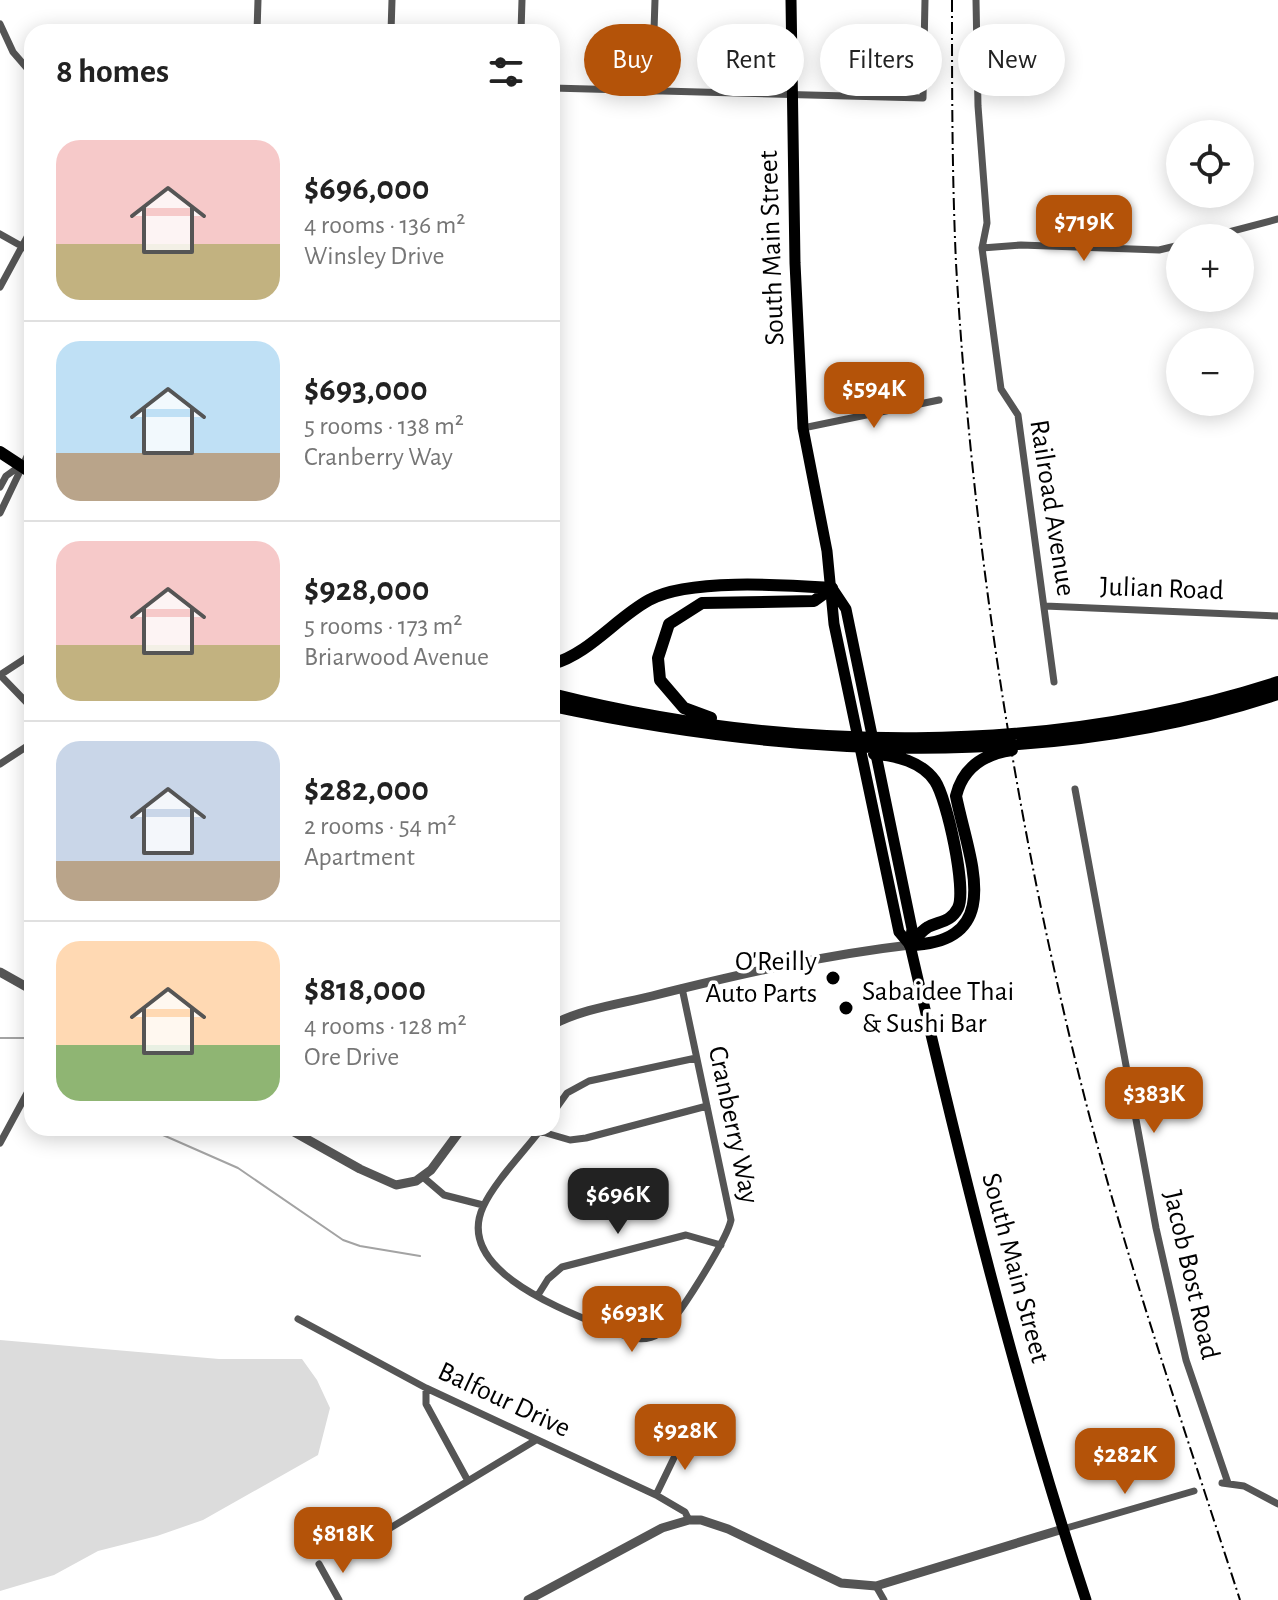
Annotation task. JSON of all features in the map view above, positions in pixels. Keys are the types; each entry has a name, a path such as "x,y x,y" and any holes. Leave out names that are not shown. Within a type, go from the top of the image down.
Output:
{"highway":[{"path":"0,452 24,465"},
{"path":"560,660 582,649 652,598 674,591 698,586 832,588"},
{"path":"832,588 814,601 702,603 669,624 658,658 660,680 684,708 703,716 796,738 828,751 904,759 935,781 943,800 962,895 957,910 948,921 926,928 910,945"},
{"path":"560,696 687,721 796,738 885,738 1045,730 1204,704 1278,682"},
{"path":"560,708 661,729 938,747 1074,737 1134,728 1181,720 1278,694"},
{"path":"910,945 927,944 952,936 972,912 976,894 956,796 960,783 971,767 997,752 1074,742 1134,728"}],"main road":[{"name":"South Main Street","path":"791,0 791,24"},
{"name":"South Main Street","path":"791,96 803,428 832,588 834,624 852,709 874,780 912,929 910,945 988,1267 1086,1600"},
{"name":"South Main Street","path":"832,588 846,609 865,706 874,780"}],"street":[{"path":"257,24 258,0"},
{"path":"391,24 392,0"},
{"path":"521,24 522,0"},
{"path":"654,24 655,0"},
{"path":"791,96 923,98 925,0"},
{"name":"Railroad Avenue","path":"976,0 978,106 987,223 982,248 1001,389 1018,415 1054,682"},
{"path":"0,24 13,52 24,65"},
{"path":"560,88 584,89"},
{"path":"1254,225 1278,219"},
{"path":"0,234 22,246"},
{"path":"0,287 24,242"},
{"path":"982,248 1021,245 1166,248"},
{"path":"803,428 939,400"},
{"path":"0,487 6,476 24,470"},
{"path":"0,513 24,474"},
{"name":"Julian Road","path":"1045,606 1278,616"},
{"path":"24,659 0,675 24,700"},
{"path":"0,764 24,748"},
{"name":"Jacob Bost Road","path":"1075,789 1156,1228 1186,1360 1225,1483 1250,1488 1278,1504"},
{"path":"560,1022 682,988 868,949 910,945"},
{"path":"0,972 24,986"},
{"name":"Cranberry Way","path":"483,1205 478,1224 480,1239 486,1256 499,1272 538,1295 623,1335 638,1339 653,1337 672,1321 721,1245 731,1220 682,988"},
{"path":"560,1103 567,1093 589,1081 696,1058"},
{"path":"0,1143 24,1099"},
{"path":"558,1136 570,1140 586,1138 707,1106"},
{"path":"302,1136 389,1183 409,1184 423,1177 437,1164 456,1136"},
{"path":"423,1177 444,1195 483,1205 536,1136"},
{"path":"538,1295 562,1267 686,1235 721,1245"},
{"name":"Balfour Drive","path":"298,1319 426,1388 656,1495 679,1508 689,1520"},
{"path":"426,1388 426,1404 468,1481"},
{"path":"656,1495 685,1435"},
{"path":"367,1542 536,1440"},
{"path":"528,1600 662,1528 689,1520 728,1529 841,1583 876,1586 1194,1491"},
{"path":"319,1564 339,1600"},
{"path":"876,1586 884,1600"}],"shaded area":[{"path":"0,1340 219,1359 302,1359 317,1380 330,1408 318,1455 203,1520 98,1551 54,1575 0,1591"}],"waterway":[{"path":"0,1038 24,1038"},
{"path":"165,1136 238,1168 343,1240 360,1246 420,1256"}],"railway":[{"path":"952,0 956,263 963,360 996,651 1028,843 1069,1034 1106,1177 1148,1318 1240,1600"}],"place":[{"name":"O'Reilly Auto Parts","path":"833,978"},
{"name":"Sabaidee Thai & Sushi Bar","path":"846,1008"}]}
